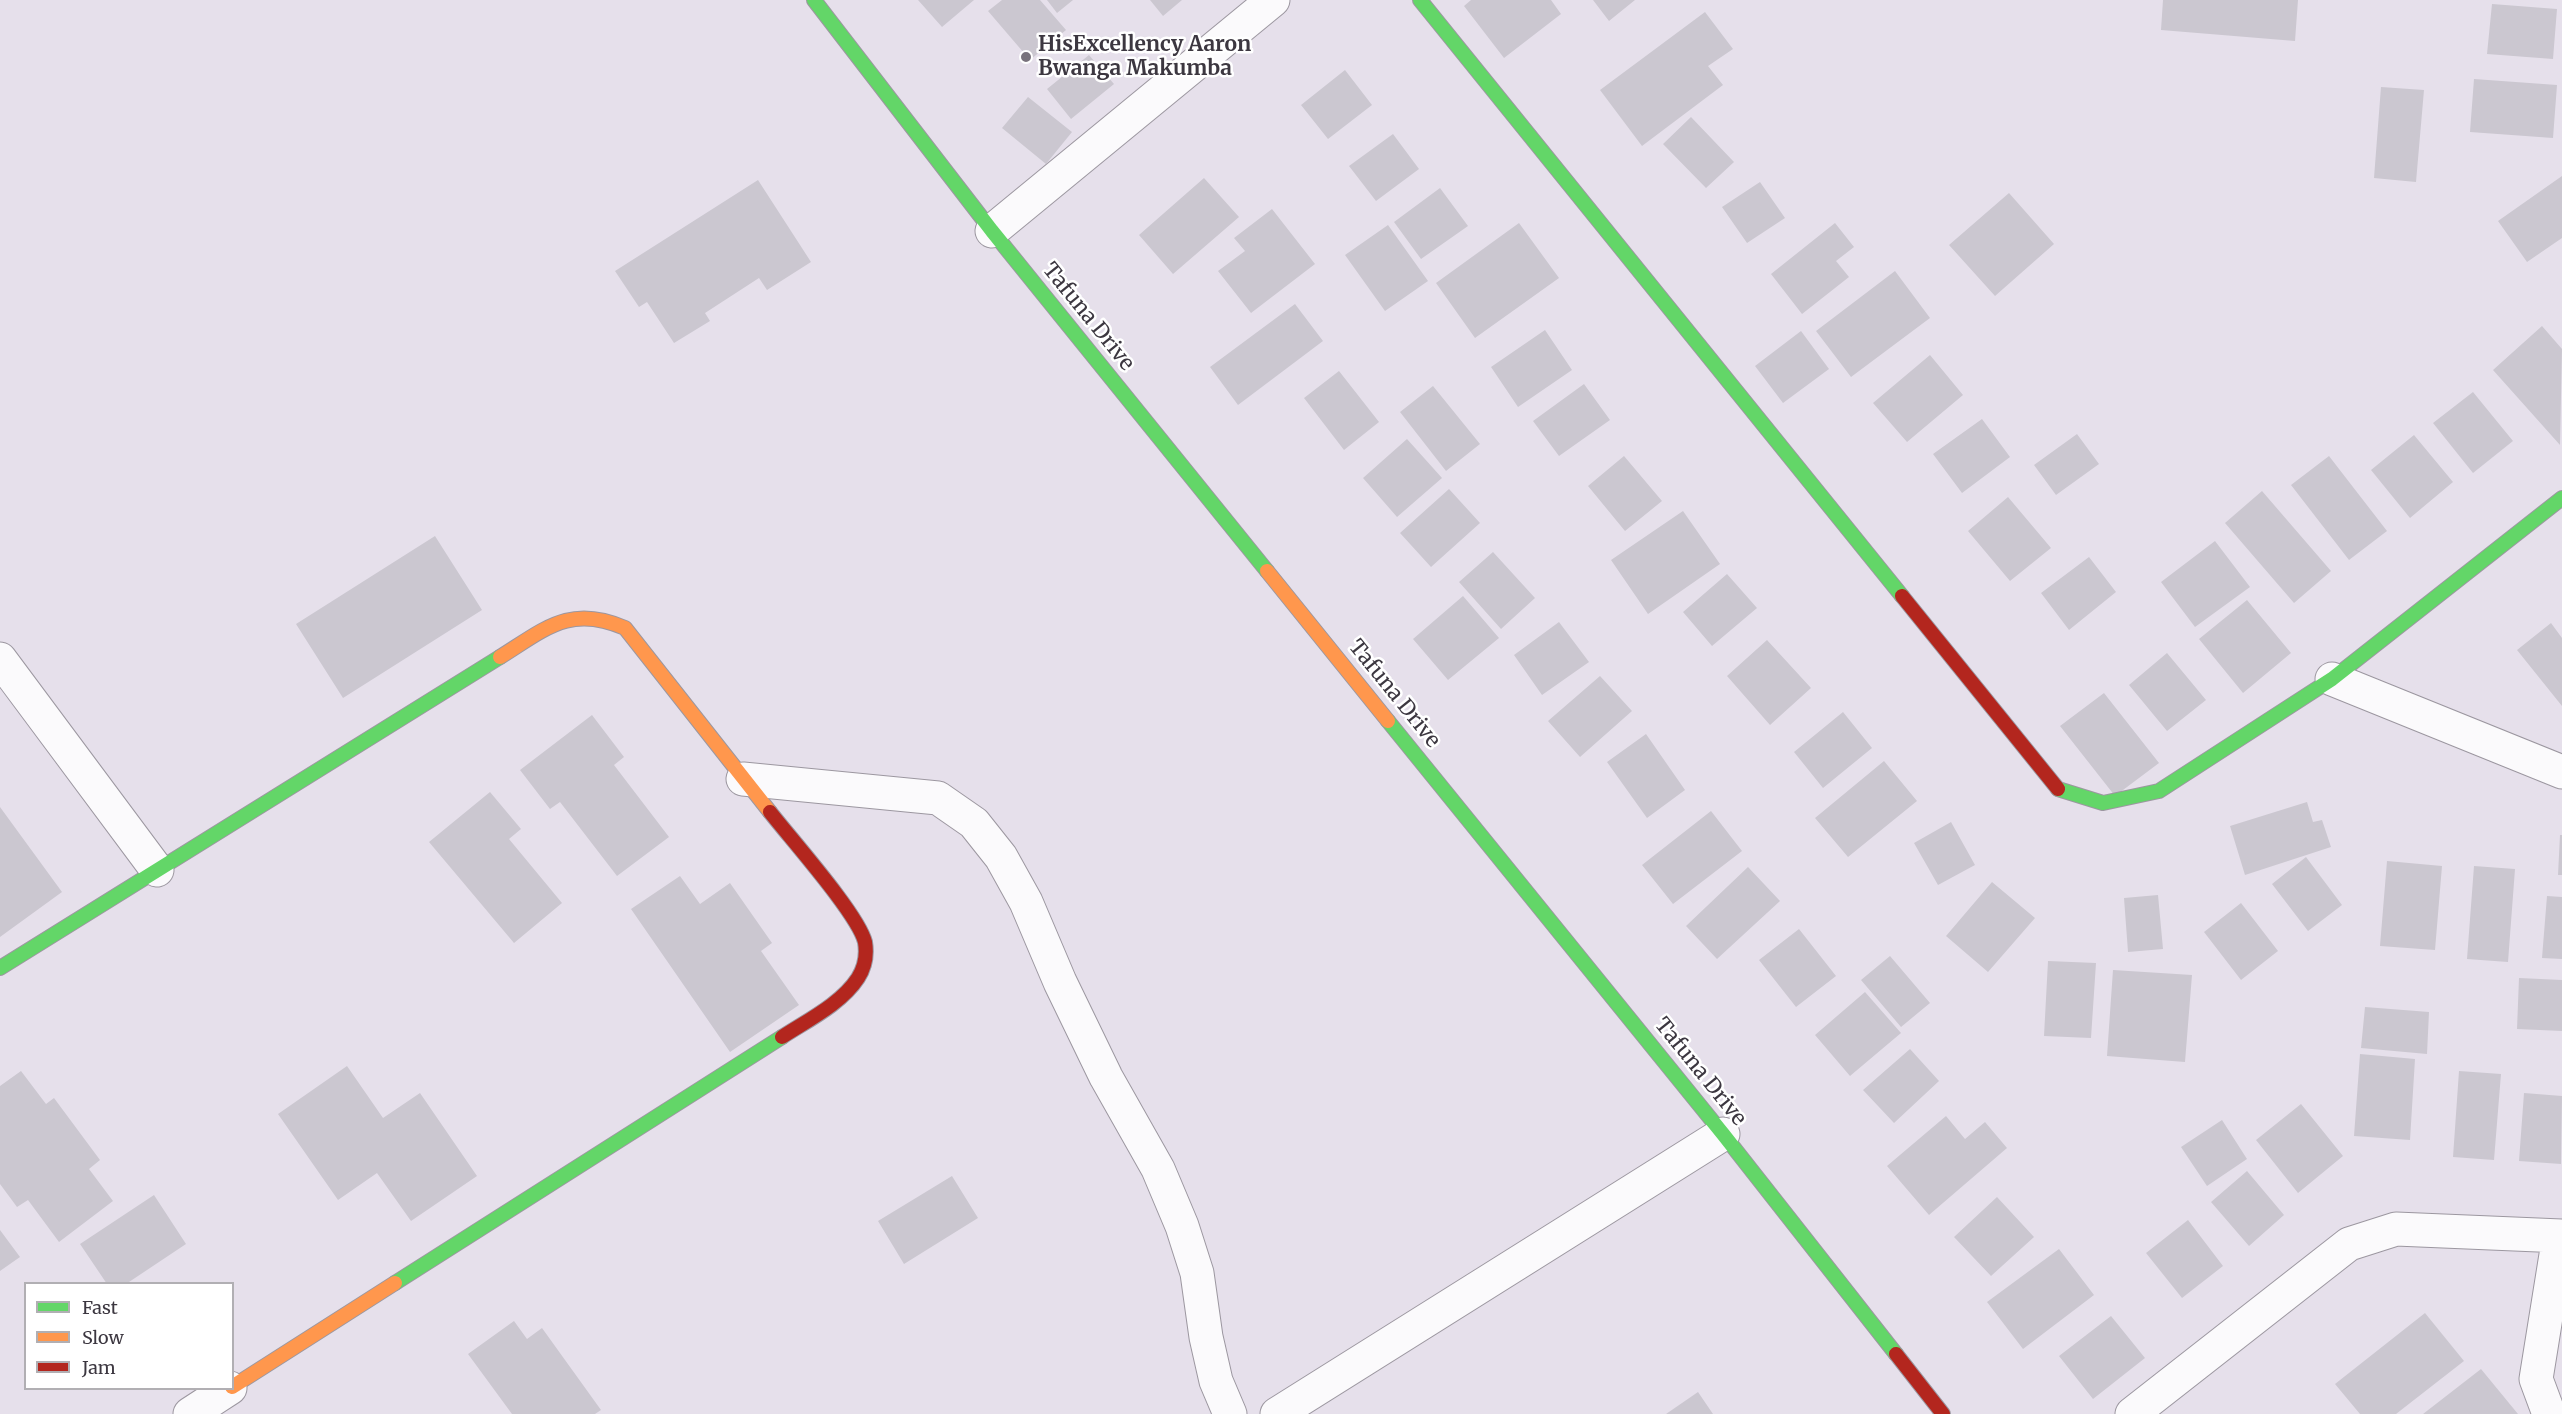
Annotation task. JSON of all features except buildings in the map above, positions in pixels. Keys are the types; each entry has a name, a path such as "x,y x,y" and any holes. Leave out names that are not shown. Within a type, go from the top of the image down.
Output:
{"street":[{"name":"Tafuna Drive","path":"814,0 992,231 1723,1134 1943,1414"},
{"path":"992,231 1273,0"},
{"path":"1420,0 2058,789 2103,803 2159,791 2332,679 2562,498"},
{"path":"0,968 553,624 584,615 606,619 625,628 842,903 866,942 865,966 850,989 816,1015 234,1386"},
{"path":"0,660 157,870"},
{"path":"2332,679 2562,772"},
{"path":"743,778 938,798 974,823 1000,857 1026,902 1060,982 1106,1077 1158,1169 1182,1226 1197,1273 1206,1337 1216,1381 1230,1414"},
{"path":"1277,1414 1723,1134"},
{"path":"2132,1414 2349,1244 2397,1229 2560,1236 2536,1379 2549,1414"},
{"path":"190,1414 228,1390"}],"traffic: fast":[{"path":"814,0 992,231 1267,571"},
{"path":"1420,0 1902,596"},
{"path":"2058,789 2103,803 2159,791 2332,679 2562,498"},
{"path":"0,968 500,657"},
{"path":"1388,721 1723,1134 1896,1354"},
{"path":"395,1283 782,1037"}],"traffic: slow":[{"path":"1267,571 1388,721"},
{"path":"500,657 545,629 573,619 589,618 625,628 770,812"},
{"path":"234,1386 395,1283"}],"traffic: jam":[{"path":"1902,596 2058,789"},
{"path":"770,812 850,914 860,929 866,947 865,960 858,978 843,996 782,1037"},
{"path":"1896,1354 1943,1414"}],"place":[{"name":"HisExcellency Aaron Bwanga Makumba","path":"1026,57"}]}
